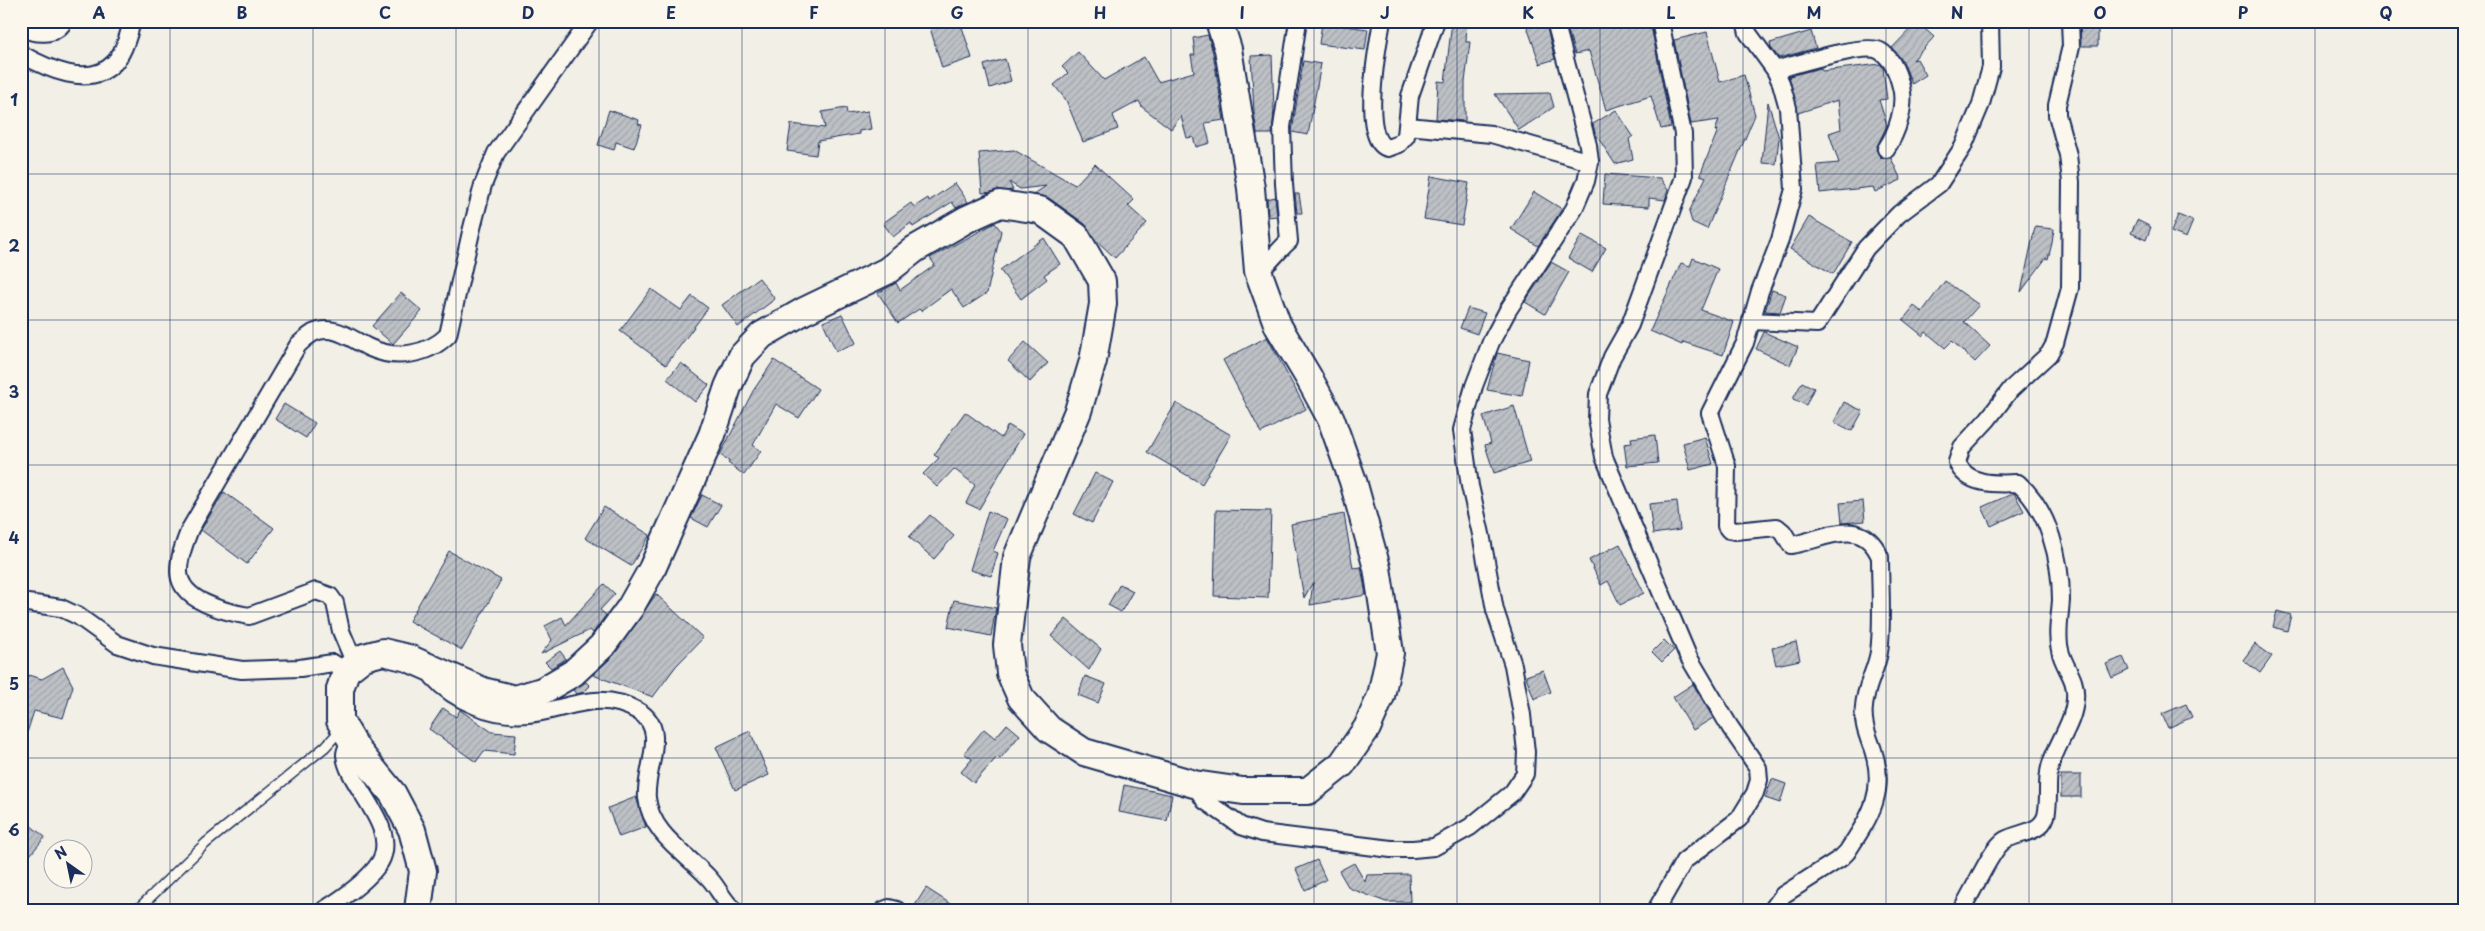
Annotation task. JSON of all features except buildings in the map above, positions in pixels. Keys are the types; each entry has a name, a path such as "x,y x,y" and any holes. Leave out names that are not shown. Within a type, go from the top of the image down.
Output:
{"main road":[{"path":"418,910 423,871 412,830 393,794 347,731 340,690 350,667 364,657 383,652 422,664 483,691 515,699 542,691 573,673 608,638 630,608 652,569 712,435 728,387 742,356 762,335 804,311 887,270 915,249 967,218 1000,204 1040,210 1076,236 1102,281 1103,304 1093,361 1078,411 1017,557 1007,645 1010,674 1021,698 1050,729 1084,752 1194,784 1243,791 1308,791 1342,764 1367,728 1380,696 1390,653 1377,568 1353,481 1331,419 1310,378 1278,326 1258,271 1251,188 1228,50 1219,21"}],"street":[{"path":"21,28 44,33 54,31 64,21"},
{"path":"21,54 42,66 63,73 87,75 103,71 114,64 122,52 132,21"},
{"path":"21,602 61,608 78,616 117,644 153,656 242,670 300,668 333,663 350,667 335,603 324,592 316,591 249,616 197,601 186,589 178,572 182,552 190,529 298,345 314,332 332,330 349,335 371,348 398,355 422,352 438,344 448,335 483,185 496,153 590,21"},
{"path":"1258,271 1266,266 1277,251 1289,241 1282,127 1298,21"},
{"path":"1382,21 1372,85 1375,135 1380,145 1385,147 1394,147 1403,141 1408,126 1410,96 1436,21"},
{"path":"1194,784 1205,801 1241,826 1262,833 1391,849 1413,849 1434,847 1470,827 1512,793 1525,774 1526,752 1513,666 1495,610 1470,486 1462,430 1474,386 1491,342 1508,310 1574,209 1586,181 1590,162 1588,145 1555,21"},
{"path":"1656,910 1684,861 1739,818 1755,794 1759,780 1758,768 1730,727 1688,656 1604,457 1597,420 1598,394 1612,358 1630,325 1684,177 1683,134 1660,21"},
{"path":"1745,21 1748,33 1775,70 1788,108 1794,188 1780,240 1745,343 1710,413 1728,466 1726,526 1729,530 1735,531 1777,527 1783,532 1791,545 1833,533 1857,534 1876,548 1880,557 1879,651 1867,684 1863,708 1866,732 1878,766 1879,784 1874,806 1842,858 1783,895 1772,910"},
{"path":"1751,321 1817,324 1866,248 1899,214 1938,184 1963,147 1981,104 1991,67 1990,21"},
{"path":"1961,910 1970,898 1997,847 2006,840 2024,834 2042,823 2046,815 2050,768 2075,702 2074,680 2059,646 2061,598 2057,563 2052,542 2036,504 2018,482 1991,485 1964,473 1957,462 1962,447 1972,438 2011,389 2049,354 2055,343 2070,288 2071,182 2068,155 2057,110 2071,46 2070,21"},
{"path":"1775,70 1859,49 1881,51 1898,71 1902,92 1895,137 1886,149"},
{"path":"1408,126 1491,134 1590,162"},
{"path":"422,664 437,681 450,691 463,700 482,708 527,714 591,700 607,700 638,711 647,718 653,726 654,735 647,778 648,808 663,834 707,876 734,910"},
{"path":"324,910 366,877 381,860 384,847 382,830 374,810 352,773 346,756 348,747 347,731"},
{"path":"884,910 889,908 897,910"}],"lane":[{"path":"137,910 206,843 325,747 336,734 347,731"}]}
